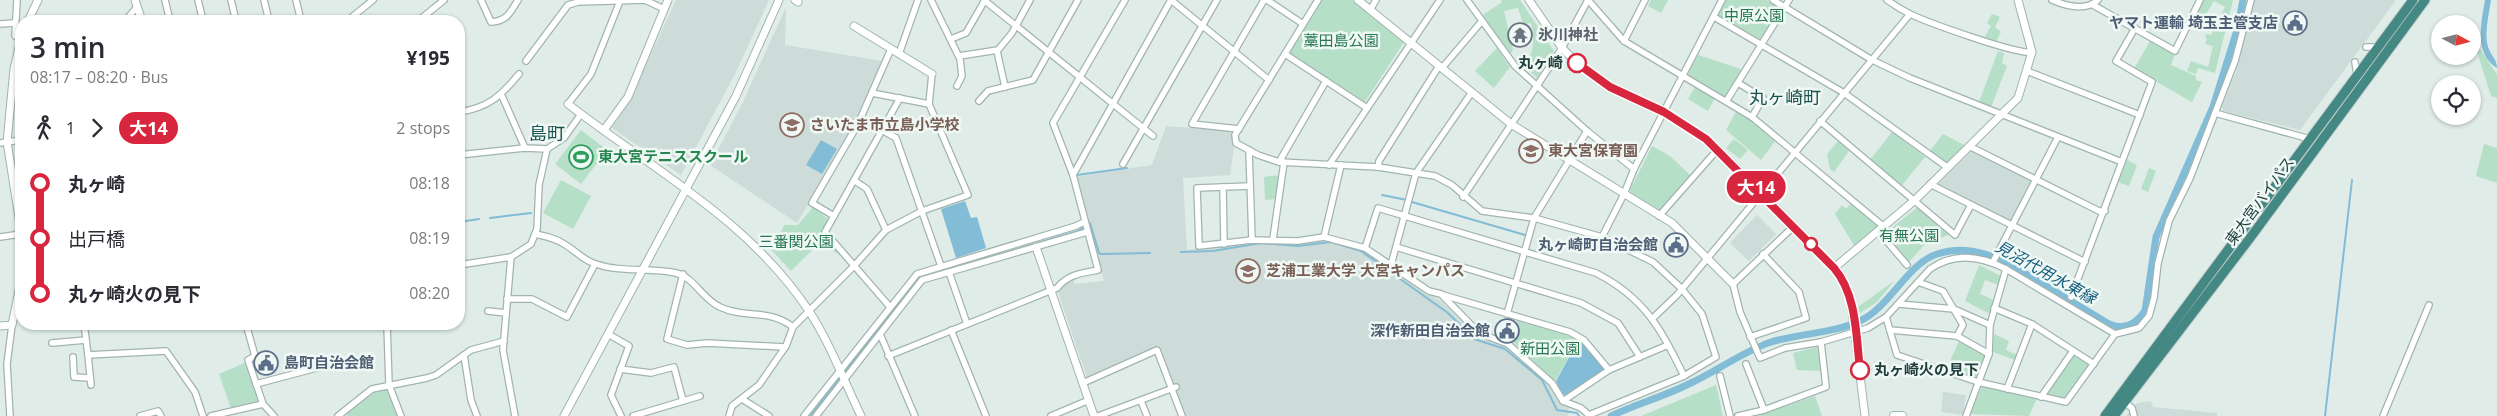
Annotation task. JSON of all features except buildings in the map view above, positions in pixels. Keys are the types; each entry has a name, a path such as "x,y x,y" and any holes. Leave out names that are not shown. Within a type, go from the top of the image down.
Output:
{"highway":[{"name":"東大宮バイパス","path":"2105,416 2413,0"},
{"name":"東大宮バイパス","path":"2114,416 2425,0"}],"main road":[{"path":"1894,416 1901,416"}],"street":[{"path":"15,15 17,0"},
{"path":"31,15 38,0"},
{"path":"165,0 169,15"},
{"path":"198,0 201,15"},
{"path":"231,0 235,15"},
{"path":"264,0 268,15"},
{"path":"296,0 300,15"},
{"path":"355,15 374,0"},
{"path":"425,15 444,0"},
{"path":"481,0 491,22 501,22 507,18 518,0"},
{"path":"526,61 568,5 578,2 645,0 664,9"},
{"path":"604,130 628,97 668,0"},
{"path":"564,416 736,96 779,0"},
{"path":"899,54 918,0"},
{"path":"931,0 959,56 962,76 957,86"},
{"path":"951,39 966,32 984,0 1154,136"},
{"path":"959,56 997,50 1016,26 1030,0"},
{"path":"979,101 988,90 1033,80 1078,0"},
{"path":"888,356 1051,290 1075,274 1098,270 1073,175 1053,123 1125,0"},
{"path":"1073,175 1171,0 1269,80"},
{"path":"1123,164 1217,0"},
{"path":"1239,129 1192,124 1265,0 1303,24"},
{"path":"1318,0 1235,135 1236,143 1281,162 1378,167 1435,176 1452,185 1474,206 1488,213 1534,218 1602,237 1652,262 1681,288 1702,314 1716,357 1684,376 1589,415 1581,408 1563,401 1552,383 1508,344 1479,333 1440,294"},
{"path":"1358,0 1511,124 1672,223 1707,256 1732,284 1740,312 1760,358 1785,348 1821,342 1855,332 1886,317 1937,264 1950,259 1964,257 1993,262 2114,334"},
{"path":"1370,10 1376,0"},
{"path":"1329,165 1440,0"},
{"path":"1468,0 1514,66 1587,131 1634,168"},
{"path":"1529,0 1562,48 1600,80 1664,112 1694,130 1718,149 1834,268 1846,287 1853,312 1866,416"},
{"path":"1463,197 1562,48 1588,0 1624,41 1727,100 1752,117 1880,228 1907,265"},
{"path":"1624,41 1645,0"},
{"path":"1602,237 1624,194 1634,168 1722,0"},
{"path":"1773,0 1872,60 1910,78 2122,162"},
{"path":"1727,100 1789,0"},
{"path":"1886,0 1910,14 2003,47 2025,53 2032,52"},
{"path":"1834,268 1915,200 2018,98 2032,52 2018,0"},
{"path":"2052,0 2078,8 2093,5 2098,0"},
{"path":"2093,5 2175,51 2200,0"},
{"path":"1886,317 1898,356 1978,382 2066,402 2114,334 2139,328 2149,316 2154,298 2158,263 2169,220 2190,178 2235,61 2251,0"},
{"path":"620,1 591,74 568,104 722,215 766,256 809,312 840,370 860,416"},
{"path":"129,15 136,3"},
{"path":"136,3 140,15"},
{"path":"1653,318 1681,288 1910,14"},
{"path":"15,15 15,36"},
{"path":"1714,17 1844,93 1947,167"},
{"path":"1378,167 1379,160 1441,67 1482,21"},
{"path":"0,24 14,23"},
{"path":"729,416 732,406 759,385 785,347 793,327 854,266 886,230 922,211 968,196 929,104 932,74 854,26"},
{"path":"2071,297 2152,82 2116,61 2135,28"},
{"path":"2366,47 2378,48"},
{"path":"834,216 812,203 858,124 891,49"},
{"path":"997,50 1004,87"},
{"path":"1285,54 1367,108"},
{"path":"2355,62 2357,75"},
{"path":"2027,71 2140,115"},
{"path":"465,111 474,110 502,96 518,74"},
{"path":"15,78 3,143 15,201"},
{"path":"1273,239 1281,162 1326,81"},
{"path":"1738,83 1763,98 1752,117"},
{"path":"1391,266 1416,173 1472,92"},
{"path":"872,93 929,104"},
{"path":"502,96 525,148"},
{"path":"890,307 825,232 900,98"},
{"path":"2215,113 2310,139"},
{"path":"465,154 525,148 547,149 564,138 581,114"},
{"path":"1820,121 1955,235 1971,205"},
{"path":"882,130 896,138 941,266"},
{"path":"1507,314 1534,218 1587,131"},
{"path":"1993,262 2058,137"},
{"path":"1969,146 2099,211 2105,211"},
{"path":"465,264 511,257 531,244 535,234 539,185 547,149"},
{"path":"1659,216 1718,149"},
{"path":"1249,150 1252,240"},
{"path":"1324,237 1340,165"},
{"path":"854,180 867,190 886,230"},
{"path":"1930,184 2085,262"},
{"path":"1250,186 1197,188 1200,246 1252,240 1298,241 1324,237 1365,248 1429,290 1570,332 1584,340 1609,370"},
{"path":"1223,187 1224,244"},
{"path":"1365,248 1378,208 1596,273 1620,285 1653,318 1684,376"},
{"path":"804,416 917,274 1084,222"},
{"path":"1732,284 1794,226"},
{"path":"816,416 922,280 1087,232"},
{"path":"535,234 550,237 565,244 595,264 683,274 706,299 720,308 777,316 793,327"},
{"path":"0,237 15,235"},
{"path":"1036,247 1096,416 1175,388"},
{"path":"1396,247 1580,303 1618,323 1640,357"},
{"path":"1752,340 1806,318 1799,292 1763,254"},
{"path":"511,257 504,350 515,416"},
{"path":"507,299 532,299 566,317 595,264"},
{"path":"1966,416 1989,354 1990,325 2006,269"},
{"path":"949,272 967,324"},
{"path":"683,274 667,339 687,345 707,343 785,347"},
{"path":"1918,282 1943,291 1964,325 1957,336"},
{"path":"1899,304 1954,309 1990,325"},
{"path":"2383,416 2429,305"},
{"path":"1994,308 2032,324 2094,364"},
{"path":"488,311 506,313"},
{"path":"10,416 7,364 15,314"},
{"path":"2007,389 2032,324"},
{"path":"0,326 12,325"},
{"path":"85,330 91,385"},
{"path":"248,330 255,356 248,360 264,404 274,416"},
{"path":"387,330 389,385 401,416"},
{"path":"951,330 986,416"},
{"path":"1890,330 1957,336 1989,354"},
{"path":"608,334 629,346 611,395 621,416"},
{"path":"880,334 915,416"},
{"path":"52,343 86,340"},
{"path":"338,416 372,389 436,375 471,350 504,341"},
{"path":"1738,416 1764,410 1826,387 1821,342"},
{"path":"1563,401 1609,370 1668,345"},
{"path":"1083,383 1158,347 1175,388 1182,416"},
{"path":"88,356 166,351 195,392 203,416"},
{"path":"2041,397 2073,351"},
{"path":"464,355 471,400 477,416"},
{"path":"73,357 74,377 90,378"},
{"path":"1746,364 1764,410"},
{"path":"256,384 324,366"},
{"path":"620,369 651,373 674,367 683,401"},
{"path":"1720,376 1730,416"},
{"path":"633,416 700,396"},
{"path":"742,399 768,416"},
{"path":"1050,416 1089,400"},
{"path":"1142,400 1147,416"},
{"path":"2125,403 2132,408 2134,416"},
{"path":"211,416 264,404"},
{"path":"140,416 158,411 161,416"}],"shaded area":[{"path":"676,0 769,0 736,72 681,175 612,128 628,104"},
{"path":"2255,0 2396,0 2300,130 2223,111 2222,106 2236,72"},
{"name":"さいたま市立島小学校","path":"786,7 785,45 882,61 842,149 797,223 710,165 743,102"},
{"name":"芝浦工業大学 大宮キャンパス","path":"1166,126 1227,131 1231,132 1235,142 1230,175 1183,178 1187,250 1259,242 1331,241 1361,250 1441,301 1475,335 1505,345 1515,353 1550,385 1562,403 1569,407 1568,416 1185,416 1159,345 1087,378 1058,292 1064,283 1073,279 1075,284 1104,281 1075,177 1152,165"},
{"path":"1973,149 2034,180 2012,223 1939,187 1938,184"},
{"path":"1757,215 1776,234 1749,261 1730,243"},
{"path":"1943,392 1966,395 1963,415 1941,412"},
{"path":"2151,401 2153,407 2217,413 2217,416 2126,416 2137,403"}],"green space":[{"name":"藁田島公園","path":"1320,0 1353,0 1404,42 1365,102 1287,53"},
{"path":"1501,0 1520,0 1554,51 1537,78 1524,66 1530,57 1533,46 1531,23 1523,24 1518,8 1504,11 1513,50 1510,54 1483,15 1502,2"},
{"path":"1651,0 1668,0 1661,13 1648,6"},
{"name":"中原公園","path":"1721,0 1766,0 1780,8 1762,40 1714,13"},
{"path":"2203,0 2233,0 2215,73 2198,68 2196,74 2187,71 2191,61 2208,67 2213,46 2205,44 2207,39 2205,37 2206,34 2211,35 2225,7 2214,1 2204,17 2197,15"},
{"path":"1992,14 2000,17 1995,27 2001,32 1995,43 1984,38 1991,26 1987,23"},
{"path":"2150,41 2175,54 2171,65 2196,76 2196,80 2202,82 2192,102 2134,69"},
{"path":"1497,48 1510,67 1494,88 1475,71"},
{"path":"2481,50 2497,75 2497,98 2491,96 2481,64"},
{"path":"1998,51 2004,53 2002,63 2007,66 1991,107 1979,102"},
{"path":"1698,55 1744,70 1728,95 1724,96 1689,76 1688,72"},
{"path":"1695,87 1715,98 1708,111 1688,99"},
{"path":"1737,110 1776,140 1761,160 1726,130"},
{"name":"東大宮テニススクール","path":"581,130 607,150 581,184 555,164"},
{"path":"1892,132 1925,157 1902,185 1870,160"},
{"path":"1943,134 1966,146 1949,164 1930,151"},
{"path":"1734,139 1748,150 1740,159 1726,148"},
{"path":"1838,141 1849,151 1834,172 1830,169 1827,154"},
{"path":"2484,144 2497,148 2497,183 2476,176"},
{"path":"1652,146 1670,156 1691,176 1662,210 1659,211 1631,193 1630,190"},
{"path":"2127,160 2137,165 2129,186 2118,182"},
{"path":"2149,168 2156,171 2148,192 2141,189"},
{"path":"1280,175 1277,199 1265,200 1264,177"},
{"path":"561,180 591,196 573,229 543,213"},
{"path":"1851,203 1877,225 1877,229 1855,247 1835,214 1842,205 1846,209"},
{"name":"三番関公園","path":"813,207 828,219 822,232 842,256 819,243 791,271 768,246 779,237 784,225 798,225"},
{"name":"有無公園","path":"1918,207 1950,234 1925,244 1909,262 1884,234"},
{"path":"1979,265 2001,276 1998,285 1985,280 1980,294 1994,300 1990,314 1965,301"},
{"path":"1894,281 1877,302 1860,313 1858,307"},
{"name":"新田公園","path":"1517,321 1563,333 1578,341 1555,381 1511,340"},
{"path":"1994,334 2009,341 2006,350 2017,355 2015,360 1993,352"},
{"path":"1959,341 1985,354 1977,378 1947,368"},
{"path":"1817,347 1821,371 1797,370 1793,353"},
{"path":"2072,355 2088,364 2088,366 2066,398 2047,395 2046,392"},
{"path":"247,362 261,402 231,409 219,374"},
{"path":"1716,385 1723,416 1641,416"},
{"path":"1982,386 2037,398 2029,416 1970,414"},
{"path":"387,387 399,416 347,416 346,413 374,390"},
{"path":"1815,396 1822,416 1756,416"}],"water":[{"path":"2485,0 2491,0 2486,36 2489,50 2496,62 2497,68 2485,55 2482,46 2482,18"},
{"path":"821,140 837,149 822,174 806,165"},
{"path":"965,201 971,218 977,217 986,248 956,258 941,209"},
{"path":"1578,341 1589,348 1604,366 1604,370 1566,395 1562,394 1556,381"}],"waterway":[{"name":"見沼代用水東縁","path":"1611,416 1681,388 1768,343 1838,329 1860,321 1871,315 1907,276 1926,259 1937,254 1955,250 1981,253 2006,262 2109,324 2120,327 2134,323 2145,311 2156,237 2213,107 2237,30 2243,0"},
{"path":"1077,175 1127,168"},
{"path":"2325,416 2352,180"},
{"path":"1382,195 1407,200"},
{"path":"1412,202 1525,235"},
{"path":"490,218 531,213"},
{"path":"465,221 479,219"},
{"path":"945,271 1078,231 1090,223 1099,253 1150,253"},
{"path":"1181,252 1213,251 1261,243 1298,246 1331,242 1361,251 1448,313 1474,339 1505,349 1542,380 1557,410 1577,413 1579,416"},
{"path":"844,373 919,278 923,277"},
{"path":"810,416 841,377"}],"bus line":[{"name":"大14","path":"1577,63 1610,87 1664,112 1706,139 1761,192 1839,273 1852,306 1860,370"}],"place":[{"name":"ヤマト運輸 埼玉主管支店","path":"2295,23"},
{"name":"氷川神社","path":"1520,35"},
{"name":"丸ヶ崎","path":"1577,63"},
{"name":"さいたま市立島小学校","path":"792,125"},
{"name":"東大宮保育園","path":"1531,151"},
{"name":"東大宮テニススクール","path":"581,157"},
{"name":"丸ヶ崎町自治会館","path":"1676,245"},
{"name":"芝浦工業大学 大宮キャンパス","path":"1248,271"},
{"name":"深作新田自治会館","path":"1507,331"},
{"name":"島町自治会館","path":"266,363"},
{"name":"丸ヶ崎火の見下","path":"1860,370"}],"district":[{"name":"丸ヶ崎町","path":"1785,98"},
{"name":"島町","path":"547,134"}]}
